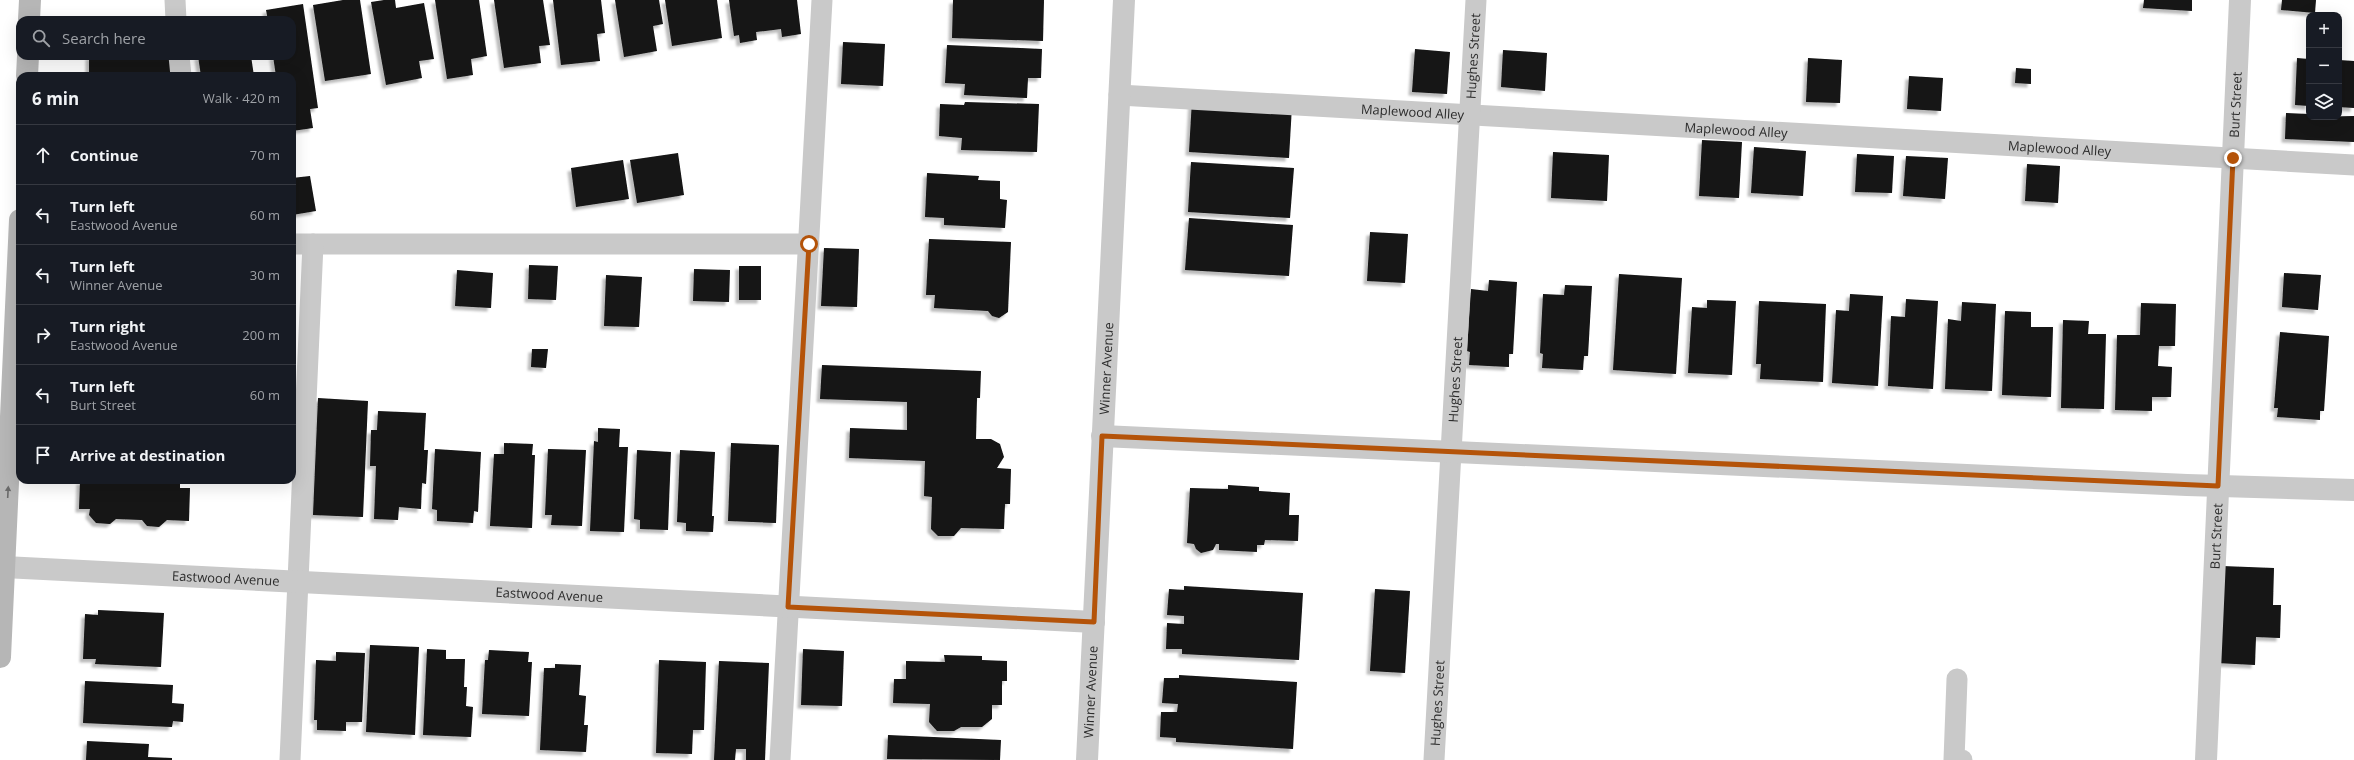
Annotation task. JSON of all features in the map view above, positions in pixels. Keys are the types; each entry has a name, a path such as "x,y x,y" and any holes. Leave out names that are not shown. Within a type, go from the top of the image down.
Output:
{"street":[{"path":"29,16 30,0"},
{"name":"Winner Avenue","path":"1087,760 1124,0"},
{"name":"Burt Street","path":"2206,760 2240,0"},
{"path":"27,72 28,60"},
{"path":"0,657 4,567 6,413 16,292"},
{"path":"1102,436 2218,486 2354,490"},
{"name":"Eastwood Avenue","path":"4,567 1094,622"}],"lane":[{"path":"175,0 176,16"},
{"path":"780,760 822,0"},
{"name":"Hughes Street","path":"1434,760 1476,0"},
{"path":"179,60 181,72"},
{"name":"Maplewood Alley","path":"1119,95 2354,165"},
{"path":"296,244 809,244"},
{"path":"290,760 313,244"},
{"path":"1957,679 1954,760 1962,760"}],"building":[{"path":"343,0 360,0 371,74 325,81 313,5"},
{"path":"395,0 396,8 424,3 434,59 419,61 422,78 386,85 371,2"},
{"path":"435,0 479,0 487,56 471,59 473,75 447,79"},
{"path":"494,0 543,0 550,45 539,46 541,63 504,68"},
{"path":"553,0 601,0 605,33 597,34 600,61 561,65"},
{"path":"615,0 659,0 663,24 653,26 657,51 624,57"},
{"path":"665,0 717,0 722,38 672,46"},
{"path":"729,0 797,0 801,34 782,37 781,29 756,32 757,40 740,43 739,35 734,36"},
{"path":"953,0 1044,0 1043,41 952,38"},
{"path":"2144,0 2192,0 2192,11 2143,8"},
{"path":"2282,0 2316,0 2315,12 2281,10"},
{"path":"303,4 318,108 310,109 313,128 296,130 296,72 275,72 274,60 296,60 296,16 267,16 266,10"},
{"path":"843,42 885,44 883,86 841,84"},
{"path":"947,45 1042,49 1041,78 1028,78 1027,98 964,95 965,84 945,83"},
{"path":"1415,49 1450,52 1447,94 1412,92"},
{"path":"1503,50 1547,53 1545,91 1501,87"},
{"path":"1808,58 1842,60 1840,103 1806,102"},
{"path":"2297,58 2306,59 2306,106 2295,105"},
{"path":"89,60 170,60 170,72 89,72"},
{"path":"199,60 252,60 253,72 200,72"},
{"path":"2342,60 2354,61 2354,108 2342,107"},
{"path":"2016,68 2031,69 2031,84 2015,83"},
{"path":"1909,76 1943,78 1941,111 1907,109"},
{"path":"1192,100 1292,106 1289,158 1189,152"},
{"path":"965,102 1039,104 1037,152 961,150 962,138 939,136 940,104 964,105"},
{"path":"2286,113 2306,114 2306,120 2342,120 2342,116 2354,116 2354,142 2285,139"},
{"path":"1702,140 1742,142 1739,198 1699,196"},
{"path":"1754,147 1806,151 1803,196 1751,193"},
{"path":"1553,152 1609,155 1607,201 1551,198"},
{"path":"678,153 684,195 637,203 630,160"},
{"path":"1857,154 1894,156 1892,193 1855,192"},
{"path":"1906,156 1948,158 1945,199 1903,196"},
{"path":"623,160 629,199 576,207 571,168"},
{"path":"1191,162 1294,168 1290,218 1188,212"},
{"path":"2027,164 2060,166 2058,203 2025,201"},
{"path":"927,173 979,176 978,180 1000,181 1000,199 1007,200 1005,228 944,225 944,218 925,217"},
{"path":"310,176 316,211 296,214 296,178"},
{"path":"1189,218 1293,225 1289,276 1185,270"},
{"path":"1370,232 1408,234 1405,283 1367,281"},
{"path":"929,239 1011,242 1008,312 999,318 992,316 988,311 934,308 935,295 926,295"},
{"path":"824,248 859,249 857,307 821,306"},
{"path":"529,265 558,266 556,300 528,299"},
{"path":"739,266 761,266 761,300 739,300"},
{"path":"694,269 730,270 729,302 693,301"},
{"path":"457,270 493,273 491,308 455,306"},
{"path":"2284,273 2321,275 2318,310 2282,307"},
{"path":"1619,274 1682,278 1676,374 1613,370"},
{"path":"606,275 642,277 639,327 604,326"},
{"path":"1489,280 1517,282 1513,354 1509,354 1509,367 1469,365 1470,352 1467,351 1471,289 1488,291"},
{"path":"1565,285 1592,286 1588,356 1584,356 1583,370 1542,368 1543,354 1540,353 1543,294 1564,295"},
{"path":"1850,294 1883,296 1878,386 1832,383 1836,310 1849,311"},
{"path":"1906,299 1938,301 1933,389 1888,386 1891,316 1905,317"},
{"path":"1707,300 1736,301 1732,375 1688,373 1692,307 1707,308"},
{"path":"1759,301 1826,304 1823,382 1760,379 1761,364 1756,364"},
{"path":"1962,302 1996,304 1992,391 1945,389 1948,319 1961,321"},
{"path":"2141,303 2176,304 2175,346 2159,346 2158,366 2172,367 2171,397 2152,397 2152,411 2115,410 2117,335 2140,335"},
{"path":"2005,311 2031,312 2031,327 2053,327 2051,397 2002,395"},
{"path":"2063,320 2089,321 2088,334 2106,334 2104,409 2061,408"},
{"path":"2280,332 2329,336 2324,411 2320,411 2320,420 2277,417 2278,408 2274,408"},
{"path":"532,349 548,349 546,368 531,367"},
{"path":"822,365 981,371 980,398 977,398 976,439 991,439 1000,444 1004,457 997,468 1011,469 1010,504 1005,504 1004,529 961,528 954,536 938,536 931,529 932,497 924,496 925,461 849,458 850,428 907,430 907,402 820,399"},
{"path":"318,398 368,401 363,517 313,515"},
{"path":"378,411 426,413 424,450 428,450 426,484 422,483 421,509 399,507 398,520 374,519 376,466 370,466 371,430 377,430"},
{"path":"598,428 620,429 619,447 628,447 624,532 590,531 594,441 598,442"},
{"path":"504,443 533,444 532,455 535,455 532,528 490,526 494,454 504,454"},
{"path":"731,443 779,445 776,523 728,521"},
{"path":"435,449 481,452 478,512 474,511 473,523 437,521 437,510 432,509"},
{"path":"548,449 586,450 582,526 551,525 552,515 545,515"},
{"path":"637,450 671,452 668,530 640,529 640,520 634,519"},
{"path":"680,450 715,452 712,516 714,516 713,532 686,531 686,523 677,522"},
{"path":"80,484 180,484 180,488 190,488 189,521 167,520 159,527 147,526 142,520 116,519 110,524 96,523 89,515 90,509 79,509"},
{"path":"1228,485 1259,487 1259,491 1290,493 1289,515 1299,515 1298,541 1265,540 1264,545 1257,545 1257,552 1219,550 1219,544 1216,544 1213,550 1201,553 1196,549 1194,544 1187,543 1190,488 1228,489"},
{"path":"2222,566 2274,568 2273,605 2281,605 2280,638 2256,637 2255,665 2217,663"},
{"path":"1184,586 1303,593 1299,660 1182,654 1182,649 1166,649 1167,623 1184,624 1184,616 1167,615 1169,589 1184,590"},
{"path":"1375,589 1410,591 1405,673 1370,671"},
{"path":"98,610 164,613 161,667 95,664 96,659 83,659 85,614 98,615"},
{"path":"370,645 419,647 415,735 366,732"},
{"path":"427,649 446,650 446,659 465,659 464,687 467,687 466,706 473,707 471,737 423,735"},
{"path":"803,649 844,651 842,706 801,705"},
{"path":"489,650 529,652 528,662 532,662 529,716 482,714 485,660 488,660"},
{"path":"336,652 365,653 362,722 346,722 346,731 317,730 317,720 314,720 316,660 336,661"},
{"path":"944,655 982,656 982,660 1007,661 1007,681 1002,681 1002,705 992,705 992,719 982,727 961,727 954,731 937,731 929,722 930,704 893,703 894,679 906,679 906,661 945,662"},
{"path":"659,660 706,662 704,730 693,730 692,754 656,753"},
{"path":"719,661 769,663 765,760 746,760 746,749 736,749 735,760 714,760"},
{"path":"555,664 581,665 579,695 586,696 584,725 588,725 586,752 540,750 544,668 555,668"},
{"path":"1179,675 1297,682 1293,749 1176,742 1176,738 1160,737 1161,712 1177,712 1178,704 1162,703 1164,678 1179,678"},
{"path":"85,681 173,685 172,703 184,704 183,722 173,721 172,727 83,723"},
{"path":"888,735 1001,740 1000,760 887,759"},
{"path":"87,741 149,744 148,757 172,758 172,760 86,760"}],"route":[{"path":"809,244 788,607 1094,622 1102,436 2218,486 2233,158"}]}
